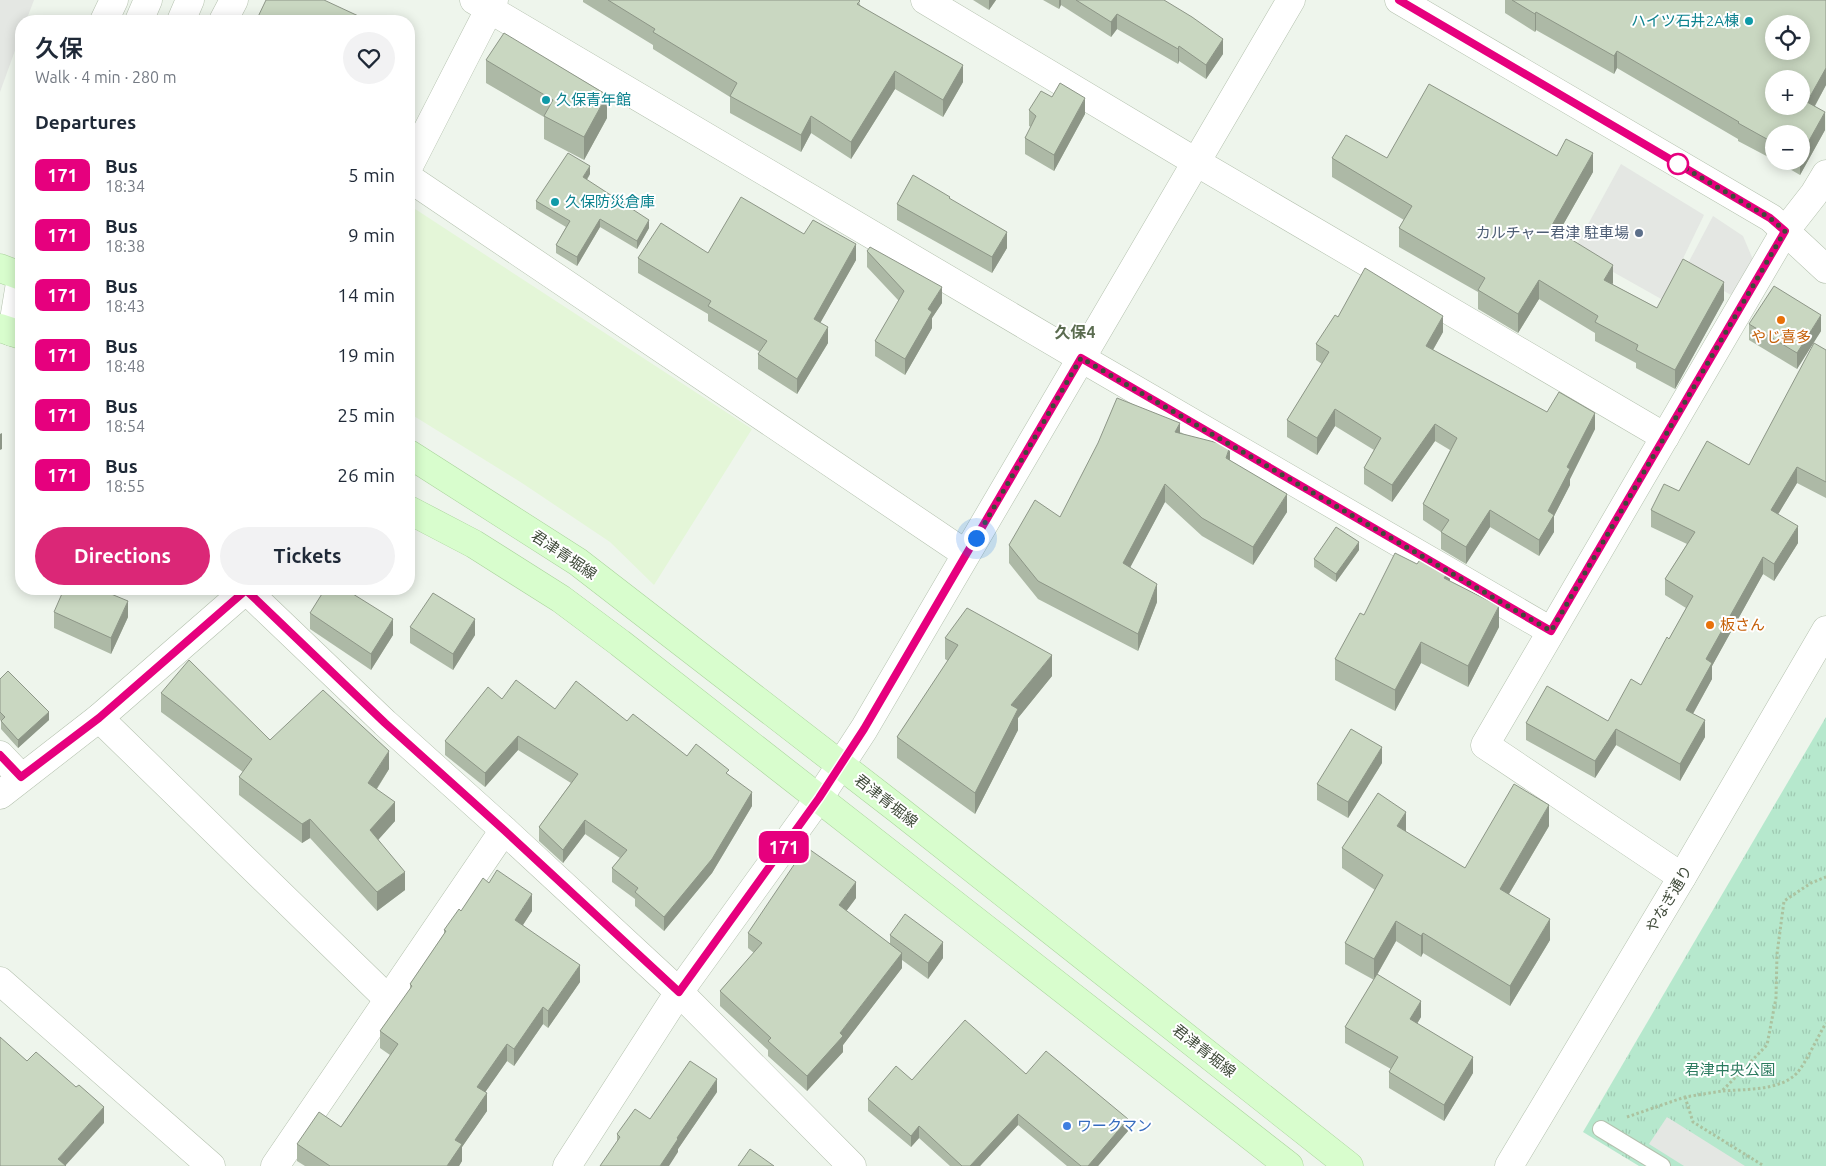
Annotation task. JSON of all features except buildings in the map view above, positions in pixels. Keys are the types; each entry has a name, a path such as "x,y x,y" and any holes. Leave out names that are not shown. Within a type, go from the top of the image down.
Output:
{"main road":[{"path":"0,268 15,274"},
{"name":"君津青堀線","path":"415,458 578,562 1349,1166"},
{"path":"415,513 474,544 561,600 620,643 1289,1166"}],"street":[{"path":"107,15 114,0"},
{"path":"142,15 148,0"},
{"path":"183,15 190,0"},
{"path":"226,15 234,0"},
{"path":"925,0 1196,162 1665,437"},
{"path":"567,1166 679,992 819,798 864,729 1290,0"},
{"path":"1399,0 1770,218 1826,269"},
{"path":"415,153 486,3 1081,358 1551,631"},
{"path":"1682,877 1485,745 1785,231 1814,194 1826,174"},
{"path":"415,182 966,554"},
{"path":"0,794 99,718 239,595"},
{"path":"250,595 385,723 679,992 852,1166"},
{"name":"やなぎ通り","path":"1509,1166 1682,877 1826,630"},
{"path":"99,718 388,999"},
{"path":"0,755 21,777"},
{"path":"275,1166 504,830"},
{"path":"0,980 211,1166"}],"lane":[{"path":"1601,1129 1662,1166"}],"path":[{"path":"1722,1091 1767,1045 1776,998 1777,954 1784,901 1811,883 1826,878"},
{"path":"1619,1119 1685,1097 1764,1087 1784,1082 1797,1073 1826,1023"},
{"path":"1685,1097 1693,1122 1764,1166"}],"shaded area":[{"path":"0,0 34,0 28,15 15,15 15,51 0,92"},
{"name":"カルチャー君津 駐車場","path":"1621,164 1704,215 1663,300 1574,250"},
{"path":"415,209 752,429 654,585 610,542 522,483 415,417"},
{"path":"1713,216 1743,236 1754,262 1731,295 1685,269"},
{"path":"1667,1117 1745,1166 1684,1166 1649,1144"}],"green space":[{"name":"君津中央公園","path":"1826,717 1826,1166 1639,1166 1583,1132"}],"bus line":[{"name":"171","path":"251,595 385,723 679,992 819,798 864,729 1081,358 1551,631 1785,231 1770,218 1399,0"},
{"name":"171","path":"0,755 21,777 99,718 240,595"}],"place":[{"name":"ハイツ石井2A棟","path":"1749,21"},
{"name":"久保青年館","path":"546,100"},
{"name":"久保防災倉庫","path":"555,202"},
{"name":"カルチャー君津 駐車場","path":"1639,233"},
{"name":"やじ喜多","path":"1781,320"},
{"name":"板さん","path":"1710,625"},
{"name":"ワークマン","path":"1067,1126"}],"district":[{"name":"久保4","path":"1075,332"}],"route":[{"path":"976,538 1081,358 1551,631 1785,231 1770,218 1678,164"}]}
